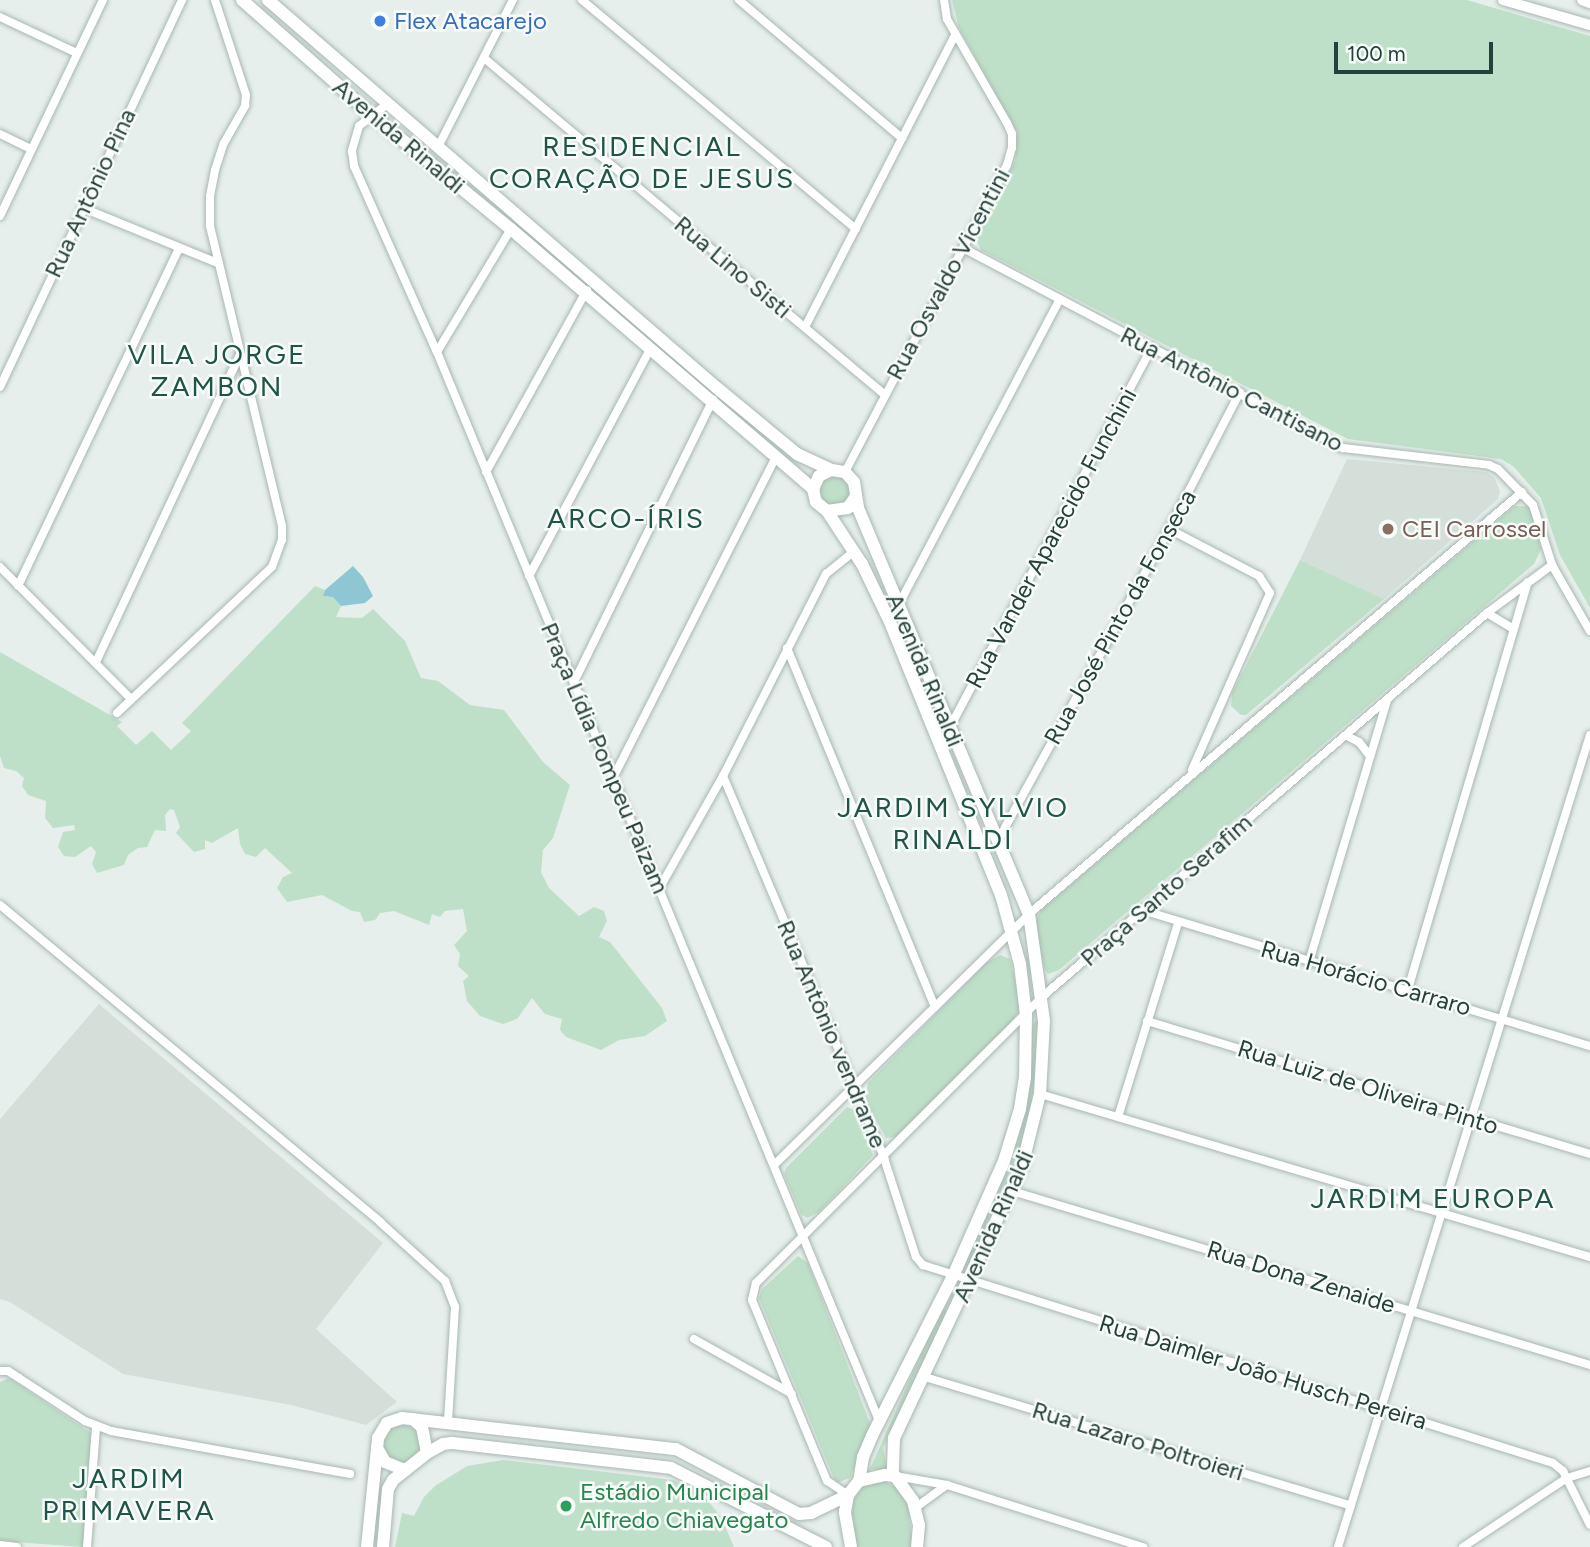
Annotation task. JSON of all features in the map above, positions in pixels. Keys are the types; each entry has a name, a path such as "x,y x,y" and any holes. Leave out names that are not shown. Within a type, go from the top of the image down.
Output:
{"main road":[{"name":"Avenida Rinaldi","path":"242,0 372,115 511,229 649,351 813,489"},
{"name":"Avenida Rinaldi","path":"268,0 386,105 717,388 797,454 838,471"},
{"path":"838,471 854,482 856,496 841,511 827,511 816,502 813,489 819,476 838,471"},
{"name":"Avenida Rinaldi","path":"856,496 858,508 949,730 1029,914 1042,997 1044,1044 1040,1094 1030,1141 1012,1191 894,1438 894,1476"},
{"name":"Avenida Rinaldi","path":"827,511 854,551 890,622 997,884 1013,931 1026,1014 1025,1077 1012,1139 953,1276 863,1457 859,1481 848,1494"},
{"path":"367,1547 381,1429 396,1419 448,1422 676,1450 799,1514 811,1513 848,1494"},
{"path":"413,1419 426,1436 427,1453"},
{"path":"383,1547 388,1489 405,1470 427,1453 443,1444 452,1443 671,1468 826,1547"},
{"path":"377,1448 385,1462 405,1470"},
{"path":"859,1481 873,1476 894,1476 904,1486 915,1507 919,1525 918,1547"},
{"path":"848,1494 845,1512 851,1547"}],"street":[{"path":"0,216 103,0"},
{"name":"Rua Antônio Pina","path":"0,387 182,0"},
{"path":"117,713 272,566 279,552 282,526 211,225 210,196 224,143 245,106 246,95 215,0"},
{"path":"438,147 513,0"},
{"path":"582,0 856,229"},
{"path":"739,0 902,138"},
{"name":"Rua Osvaldo Vicentini","path":"838,471 885,395 1007,165 1012,134 955,36 947,19 944,0"},
{"path":"1503,0 1590,25"},
{"path":"0,17 77,53"},
{"path":"804,327 955,36"},
{"name":"Rua Lino Sisti","path":"484,58 885,395"},
{"name":"Praça Lídia Pompeu Paizam","path":"386,105 359,126 352,160 437,352 775,1164 802,1240 880,1423"},
{"path":"0,134 31,149"},
{"path":"83,208 218,263"},
{"path":"437,352 511,229"},
{"name":"Rua Antônio Cantisano","path":"963,248 1343,448 1489,465 1498,469 1522,492 1538,517 1552,565 1590,631"},
{"path":"18,586 179,249"},
{"path":"485,472 586,295 587,277"},
{"path":"898,606 1060,299"},
{"name":"Rua Vander Aparecido Funchini","path":"949,730 1152,348"},
{"path":"529,576 649,351"},
{"path":"96,662 240,355"},
{"path":"573,682 717,388"},
{"name":"Rua José Pinto da Fonseca","path":"997,842 1169,529 1240,392"},
{"path":"613,778 776,457"},
{"path":"775,1164 1029,914 1522,492"},
{"path":"1169,529 1259,576 1269,593 1191,773"},
{"path":"659,889 723,776 826,574 854,551"},
{"name":"Praça Santo Serafim","path":"793,1394 752,1295 756,1283 884,1158 1042,997 1347,736 1487,612 1552,565"},
{"path":"0,567 131,699"},
{"path":"1408,989 1528,581"},
{"path":"1487,612 1514,629"},
{"path":"787,648 935,1007"},
{"path":"1309,962 1387,699"},
{"path":"1338,1547 1590,735"},
{"path":"1347,736 1359,742 1370,756"},
{"name":"Rua Antônio vendrame","path":"723,776 884,1158 916,1257 923,1265 953,1276"},
{"path":"0,905 380,1222 445,1281 455,1307 448,1422"},
{"name":"Rua Horácio Carraro","path":"1142,910 1590,1046"},
{"path":"1118,1117 1178,923"},
{"name":"Rua Luiz de Oliveira Pinto","path":"1147,1021 1590,1154"},
{"path":"1040,1094 1590,1257"},
{"name":"Rua Dona Zenaide","path":"1012,1191 1590,1365"},
{"name":"Rua Daimler João Husch Pereira","path":"953,1276 1553,1463 1567,1478"},
{"path":"694,1339 793,1394 827,1481 848,1494"},
{"path":"0,1371 8,1371 96,1426 130,1436 350,1475"},
{"name":"Rua Lazaro Poltroieri","path":"925,1377 1351,1506"},
{"path":"87,1547 96,1426"},
{"path":"1463,1547 1567,1478 1590,1471"},
{"path":"894,1476 947,1485 1143,1547"},
{"path":"1567,1478 1590,1525"},
{"path":"915,1507 947,1485"},
{"path":"0,1545 17,1547"}],"shaded area":[{"name":"CEI Carrossel","path":"1347,459 1486,472 1494,477 1500,491 1498,499 1384,599 1300,560"},
{"path":"99,1004 383,1243 316,1329 397,1402 366,1425 291,1405 123,1374 10,1302 0,1299 0,1119"}],"green space":[{"path":"952,0 1467,0 1590,36 1590,608 1560,555 1541,498 1514,467 1501,459 1348,439 981,250 975,237 1015,161 1017,132 959,28"},
{"path":"835,475 845,480 850,490 845,500 835,505 825,500 820,490 825,480"},
{"path":"1515,506 1527,506 1532,511 1541,549 1534,564 1059,970 1048,974 1044,968 1035,922 1041,910"},
{"path":"1300,560 1384,599 1246,715 1241,715 1231,706 1232,693"},
{"path":"315,586 325,590 324,596 333,597 341,606 336,617 362,618 373,609 405,641 421,678 438,681 470,705 504,710 543,762 570,785 553,838 543,850 541,872 549,888 579,916 594,907 604,911 607,921 599,937 610,942 662,1008 667,1021 645,1036 619,1040 601,1050 566,1037 560,1030 562,1019 545,1014 532,998 517,1019 503,1024 480,1016 467,1001 463,981 469,976 458,966 460,954 454,945 467,931 463,909 445,911 440,917 432,914 429,925 394,911 380,913 375,920 364,922 360,912 352,911 322,895 287,902 277,888 283,877 292,873 265,848 256,857 245,854 240,844 238,828 212,843 205,840 205,849 194,852 176,833 180,827 174,810 170,809 165,815 166,831 155,830 147,847 138,848 128,855 124,865 97,873 92,864 96,852 91,846 75,857 64,856 58,847 63,832 75,830 74,825 53,828 45,818 46,801 28,795 22,786 24,778 16,771 4,768 0,756 0,652 122,722 117,726 136,745 152,731 171,750 191,731 182,723"},
{"path":"1000,955 1010,959 1021,1005 1015,1018 896,1137 886,1138 866,1098 868,1083 987,962"},
{"path":"1039,1021 1033,1094 1021,1146 968,1267 964,1264 1004,1177 1019,1134 1024,1111 1031,1030 1034,1022"},
{"path":"847,1107 856,1111 873,1155 819,1212 807,1218 801,1214 784,1174 786,1168"},
{"path":"798,1256 808,1263 871,1426 850,1478 836,1483 759,1298 762,1289"},
{"path":"945,1309 947,1312 883,1448 887,1470 870,1469 940,1311"},
{"path":"9,1378 91,1433 83,1547 0,1541 0,1382"},
{"path":"402,1425 415,1431 421,1444 415,1457 402,1463 389,1457 383,1444 389,1431"},
{"name":"Estádio Municipal Alfredo Chiavegato","path":"503,1460 673,1480 691,1487 706,1498 721,1517 734,1547 395,1547 402,1513 414,1516 424,1497 435,1486 467,1466"},
{"path":"881,1479 900,1490 907,1501 913,1547 858,1547 856,1543 851,1507 854,1494 860,1486"}],"water":[{"path":"353,566 363,577 373,596 365,603 341,606 333,597 323,596 325,590"}],"place":[{"name":"Flex Atacarejo","path":"380,21"},
{"name":"CEI Carrossel","path":"1388,529"},
{"name":"Estádio Municipal Alfredo Chiavegato","path":"566,1506"}],"district":[{"name":"RESIDENCIAL CORAÇÃO DE JESUS","path":"642,162"},
{"name":"VILA JORGE ZAMBON","path":"217,370"},
{"name":"ARCO-ÍRIS","path":"626,518"},
{"name":"JARDIM SYLVIO RINALDI","path":"953,823"},
{"name":"JARDIM EUROPA","path":"1433,1198"},
{"name":"JARDIM PRIMAVERA","path":"129,1494"}]}
